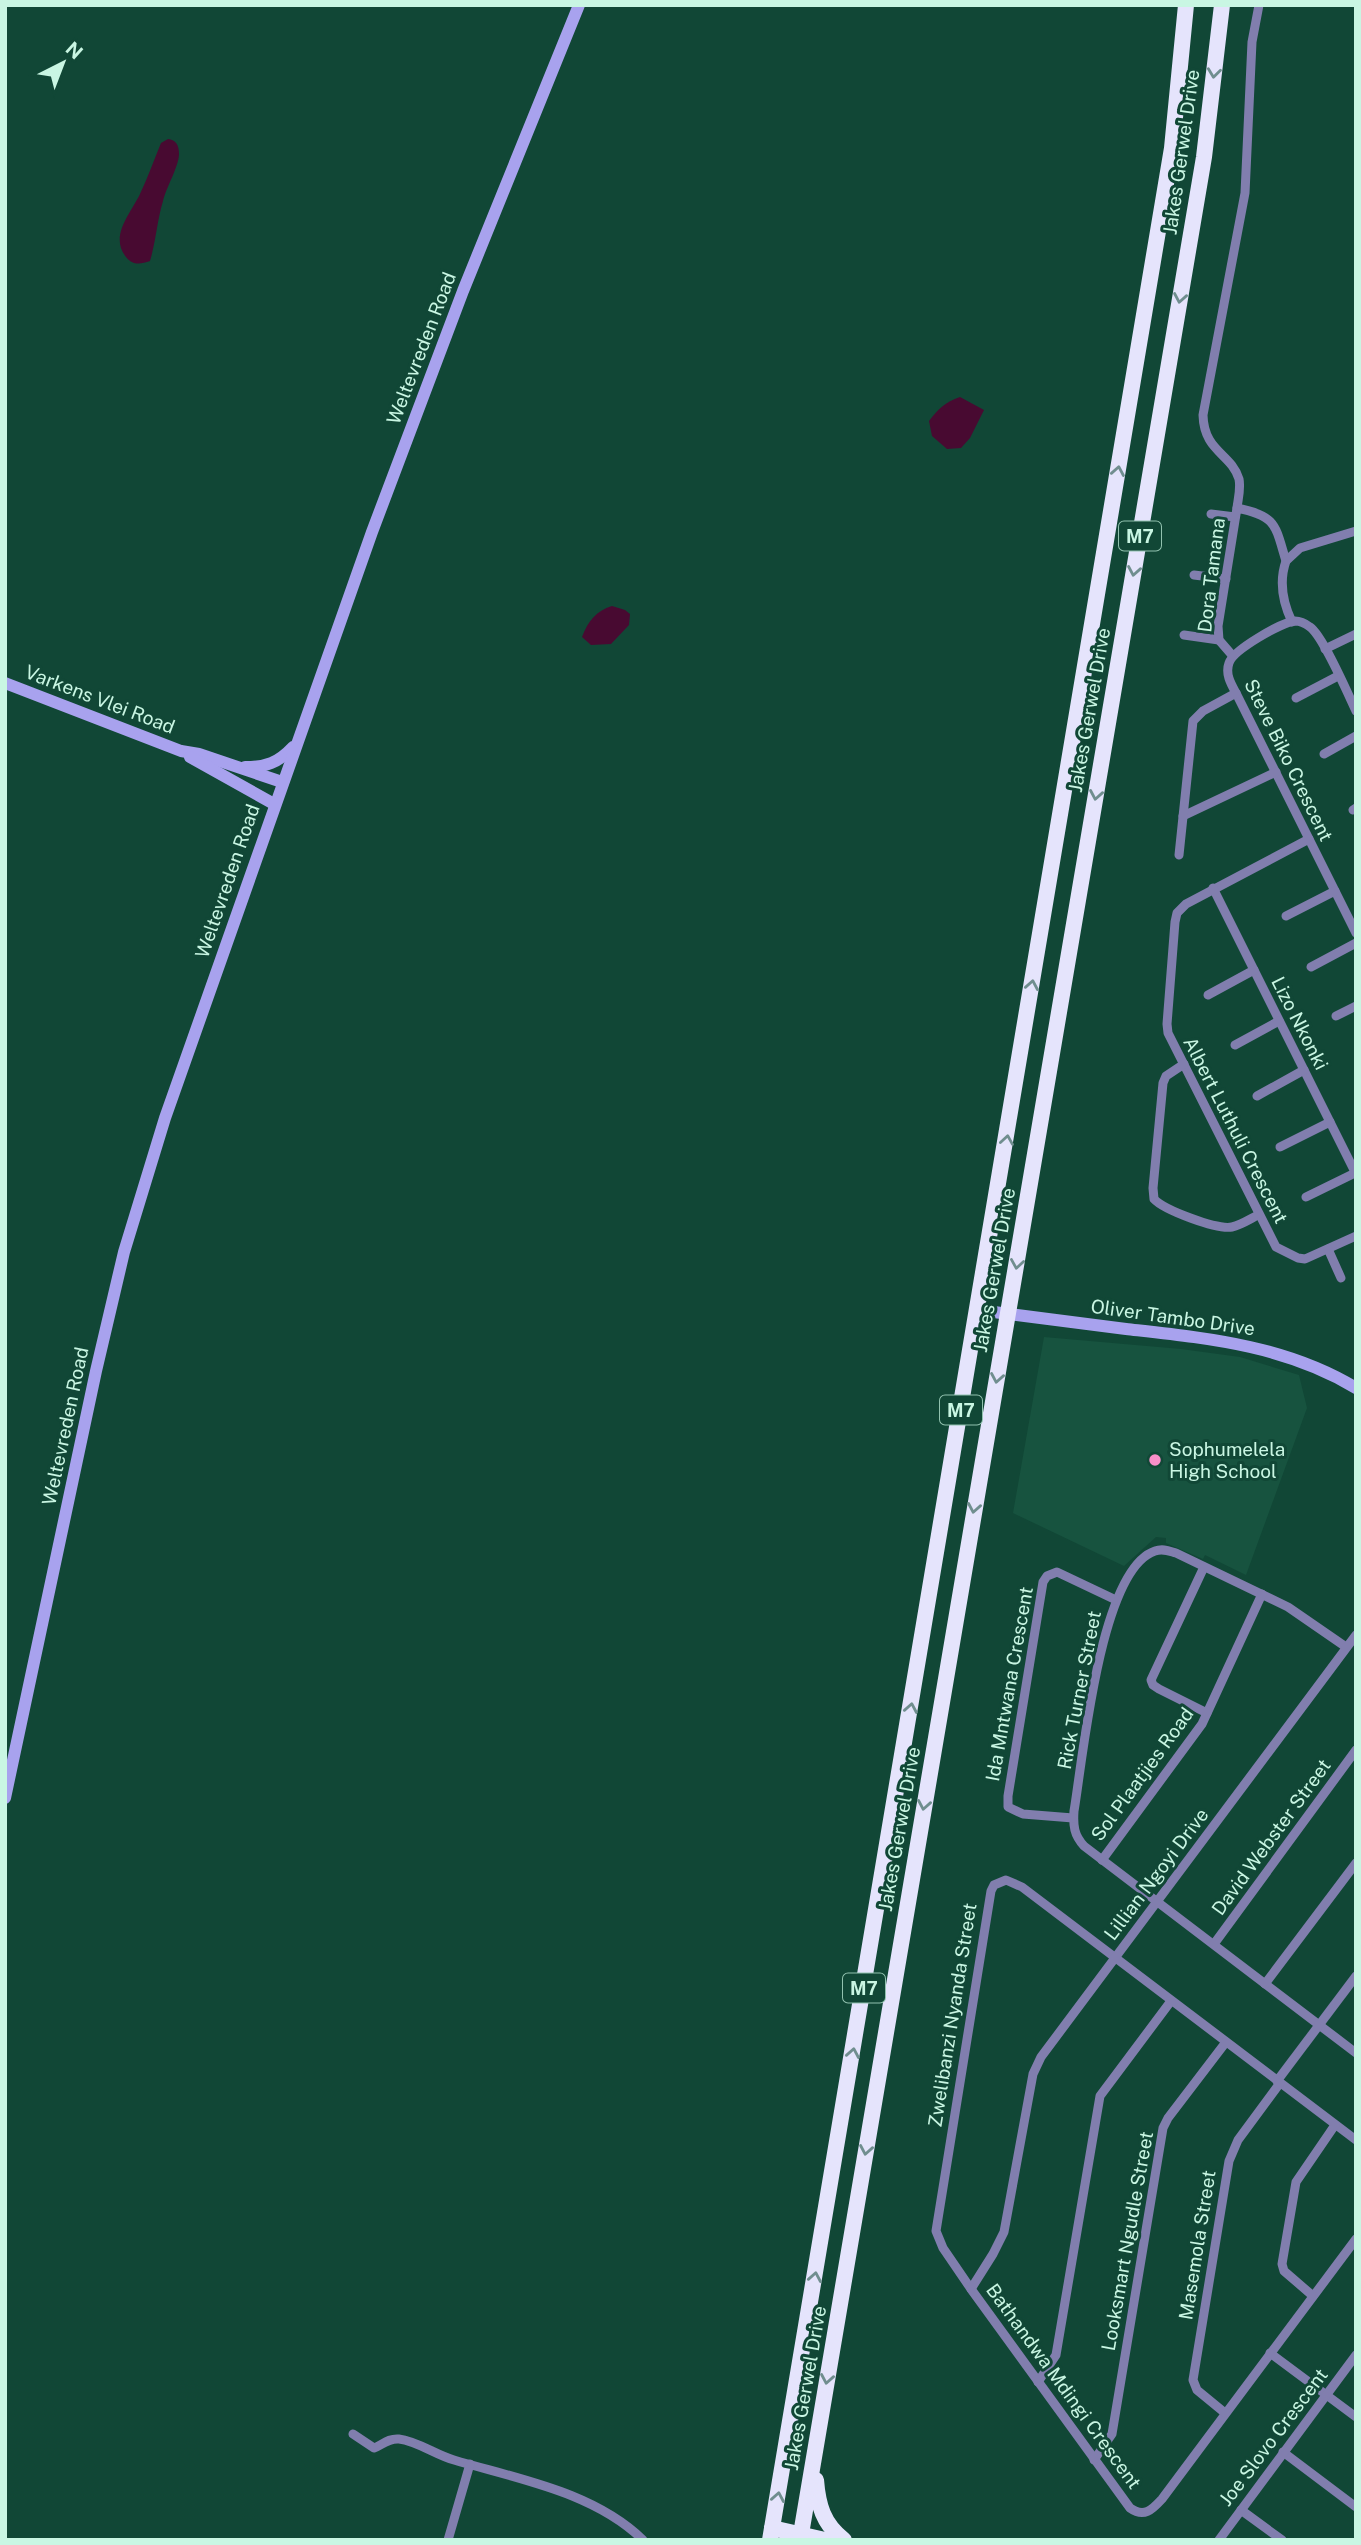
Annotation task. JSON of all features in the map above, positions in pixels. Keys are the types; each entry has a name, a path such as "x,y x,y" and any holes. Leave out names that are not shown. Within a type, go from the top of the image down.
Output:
{"highway":[{"name":"Jakes Gerwel Drive","path":"771,2534 1172,148 1186,5"},
{"name":"Jakes Gerwel Drive","path":"800,2537 1204,157 1222,5"},
{"path":"813,2464 822,2515 830,2528 844,2540"},
{"path":"771,2534 825,2540"}],"street":[{"name":"Weltevreden Road","path":"5,1798 124,1252 165,1118 372,532 463,291 579,5"},
{"path":"1211,514 1236,512 1240,490 1235,471 1212,445 1203,426 1203,415 1245,192 1252,42 1259,5"},
{"name":"Dora Tamana","path":"1232,655 1219,640 1218,626 1236,512 1250,511 1268,519 1277,527 1286,561"},
{"path":"1292,622 1287,612 1282,584 1286,561 1300,548 1356,531"},
{"path":"1194,575 1226,579"},
{"path":"1232,655 1244,646 1292,622 1297,621 1311,627 1356,711"},
{"path":"1325,649 1356,634"},
{"path":"1184,635 1219,640"},
{"name":"Steve Biko Crescent","path":"1232,655 1227,667 1236,693 1356,933"},
{"path":"1296,698 1338,676"},
{"name":"Varkens Vlei Road","path":"5,683 181,751 274,804"},
{"path":"1179,855 1194,721 1203,710 1236,693"},
{"path":"1324,754 1356,736"},
{"path":"234,767 260,767 276,762 296,743"},
{"name":"Varkens Vlei Road","path":"181,751 199,754 282,782"},
{"path":"1183,816 1276,772"},
{"name":"Albert Luthuli Crescent","path":"1309,839 1182,906 1175,922 1167,1028 1258,1215 1279,1250 1305,1259 1356,1236"},
{"name":"Lizo Nkonki","path":"1213,888 1355,1173"},
{"path":"1286,916 1335,891"},
{"path":"1311,967 1356,943"},
{"path":"1208,995 1254,970"},
{"path":"1336,1016 1356,1006"},
{"path":"1235,1045 1279,1021"},
{"path":"1184,1064 1166,1076 1163,1083 1154,1199 1167,1209 1221,1226 1231,1227 1258,1215"},
{"path":"1256,1096 1304,1070"},
{"path":"1279,1147 1329,1122"},
{"path":"1306,1197 1355,1173"},
{"path":"1328,1249 1341,1278"},
{"name":"Oliver Tambo Drive","path":"978,1310 1227,1341 1287,1357 1354,1383"},
{"name":"Rick Turner Street","path":"1073,1818 1108,1620 1121,1587 1137,1564 1155,1551 1164,1549 1176,1553 1262,1594 1319,1626 1346,1647"},
{"path":"1204,1567 1151,1679 1153,1685 1159,1689 1208,1713"},
{"name":"Ida Mntwana Crescent","path":"1073,1818 1023,1814 1008,1807 1043,1582 1046,1576 1057,1572 1116,1600"},
{"name":"Sol Plaatjies Road","path":"1102,1860 1194,1737 1208,1713 1262,1594"},
{"name":"Lillian Ngoyi Drive","path":"1356,1635 1115,1959 1356,2140"},
{"name":"David Webster Street","path":"1214,1944 1356,1750"},
{"path":"1073,1818 1073,1827 1079,1841 1356,2053"},
{"path":"1265,1984 1356,1863"},
{"name":"Zwelibanzi Nyanda Street","path":"971,2289 943,2248 935,2225 994,1885 1006,1880 1013,1882 1115,1959"},
{"name":"Bathandwa Mdingi Crescent","path":"1115,1959 1036,2065 1004,2231 993,2255 971,2289 1130,2508 1142,2514 1162,2499 1356,2239"},
{"path":"1279,2082 1356,1976"},
{"path":"1038,2382 1056,2353 1100,2096 1171,2001"},
{"name":"Looksmart Ngudle Street","path":"1094,2460 1112,2434 1163,2128 1226,2042"},
{"name":"Masemola Street","path":"1225,2413 1197,2390 1192,2380 1229,2161 1238,2140 1279,2082"},
{"path":"1313,2296 1284,2271 1282,2264 1296,2182 1335,2125"},
{"path":"1270,2353 1356,2417"},
{"name":"Joe Slovo Crescent","path":"1219,2540 1356,2354"},
{"path":"354,2434 372,2448 398,2439 569,2495 620,2520 643,2540"},
{"path":"1283,2452 1356,2507"},
{"path":"448,2540 470,2464"},
{"path":"1241,2510 1282,2540"}],"shaded area":[{"path":"168,139 178,146 177,165 163,201 150,261 134,263 121,249 123,225 143,188 161,143"},
{"path":"960,397 984,410 970,438 961,448 947,449 932,436 929,421 942,406"},
{"path":"612,606 630,614 629,625 611,644 591,645 582,637 587,626 593,617"},
{"name":"Sophumelela High School","path":"1044,1337 1240,1357 1299,1375 1307,1408 1246,1575 1205,1555 1203,1559 1166,1543 1166,1538 1156,1537 1124,1566 1013,1513"}],"place":[{"name":"Sophumelela High School","path":"1155,1460"}]}
